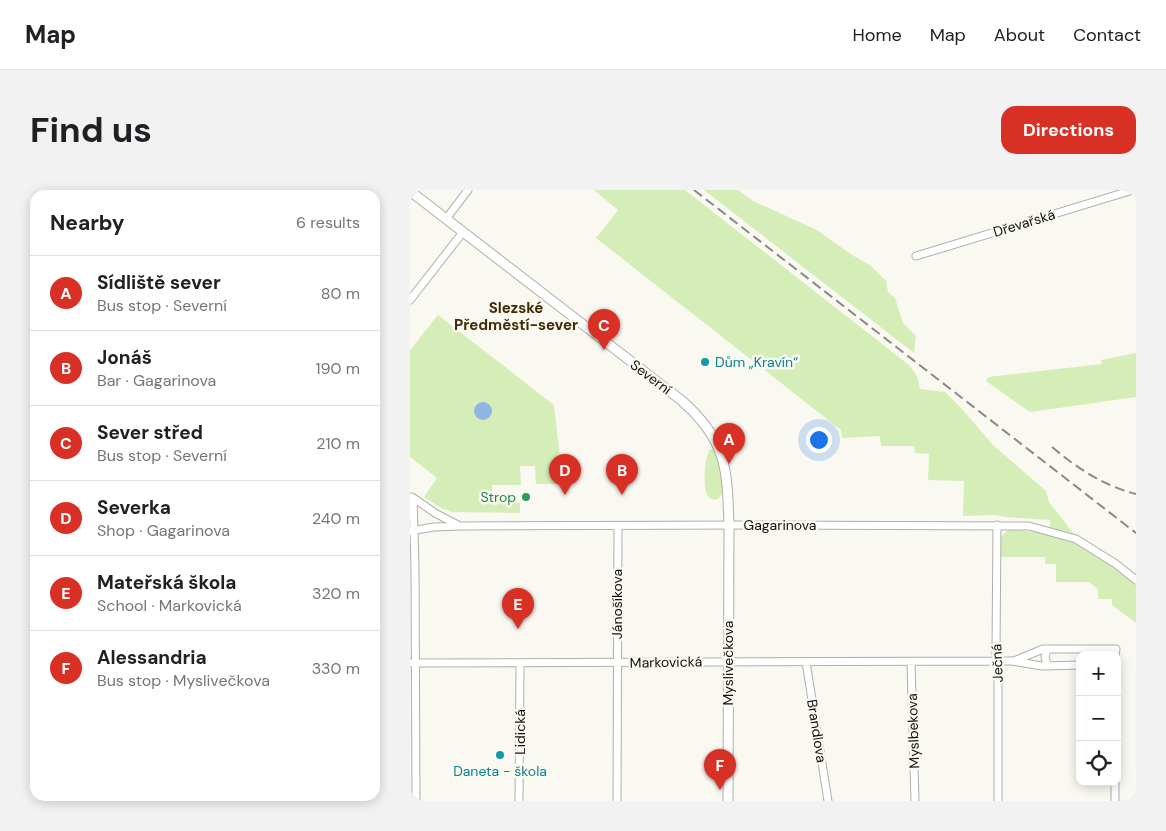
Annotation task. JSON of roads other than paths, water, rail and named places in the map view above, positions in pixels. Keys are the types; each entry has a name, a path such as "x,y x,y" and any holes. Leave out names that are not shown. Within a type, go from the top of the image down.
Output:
{"street":[{"path":"446,219 468,190"},
{"name":"Dřevařská","path":"916,256 1133,190"},
{"name":"Severní","path":"410,191 681,400 697,415 714,439 723,460 727,482 729,525"},
{"path":"410,300 463,232"},
{"path":"411,497 435,513 460,526"},
{"path":"411,497 416,801"},
{"name":"Myslivečkova","path":"728,801 729,525"},
{"name":"Ječná","path":"997,525 998,801"},
{"name":"Gagarinova","path":"412,531 434,527 460,526 1029,526 1076,539 1116,564 1136,580"},
{"name":"Jánošíkova","path":"617,801 618,526"},
{"name":"Markovická","path":"1012,661 1042,649 1116,649 1116,651"},
{"path":"1048,649 1044,657 1049,666"},
{"name":"Markovická","path":"413,663 1012,661 1042,666 1076,665"},
{"name":"Brandlova","path":"806,662 828,801"},
{"name":"Myslbekova","path":"912,662 915,801"},
{"name":"Lidická","path":"519,801 520,663"},
{"path":"1115,786 1115,801"}],"water":[{"path":"483,402 489,405 492,411 489,417 483,420 477,417 474,411 477,405"}],"railway":[{"path":"694,190 1136,533"},
{"path":"1052,447 1091,475 1124,491 1136,494"}],"place":[{"name":"Sever střed","path":"604,350"},
{"name":"Dům „Kravín“","path":"705,362"},
{"name":"Sídliště sever","path":"729,464"},
{"name":"Severka","path":"565,495"},
{"name":"Jonáš","path":"622,495"},
{"name":"Strop","path":"526,497"},
{"name":"Mateřská škola","path":"518,629"},
{"name":"Daneta - škola","path":"500,755"},
{"name":"Alessandria","path":"720,790"}],"district":[{"name":"Slezské Předměstí-sever","path":"516,316"}]}
